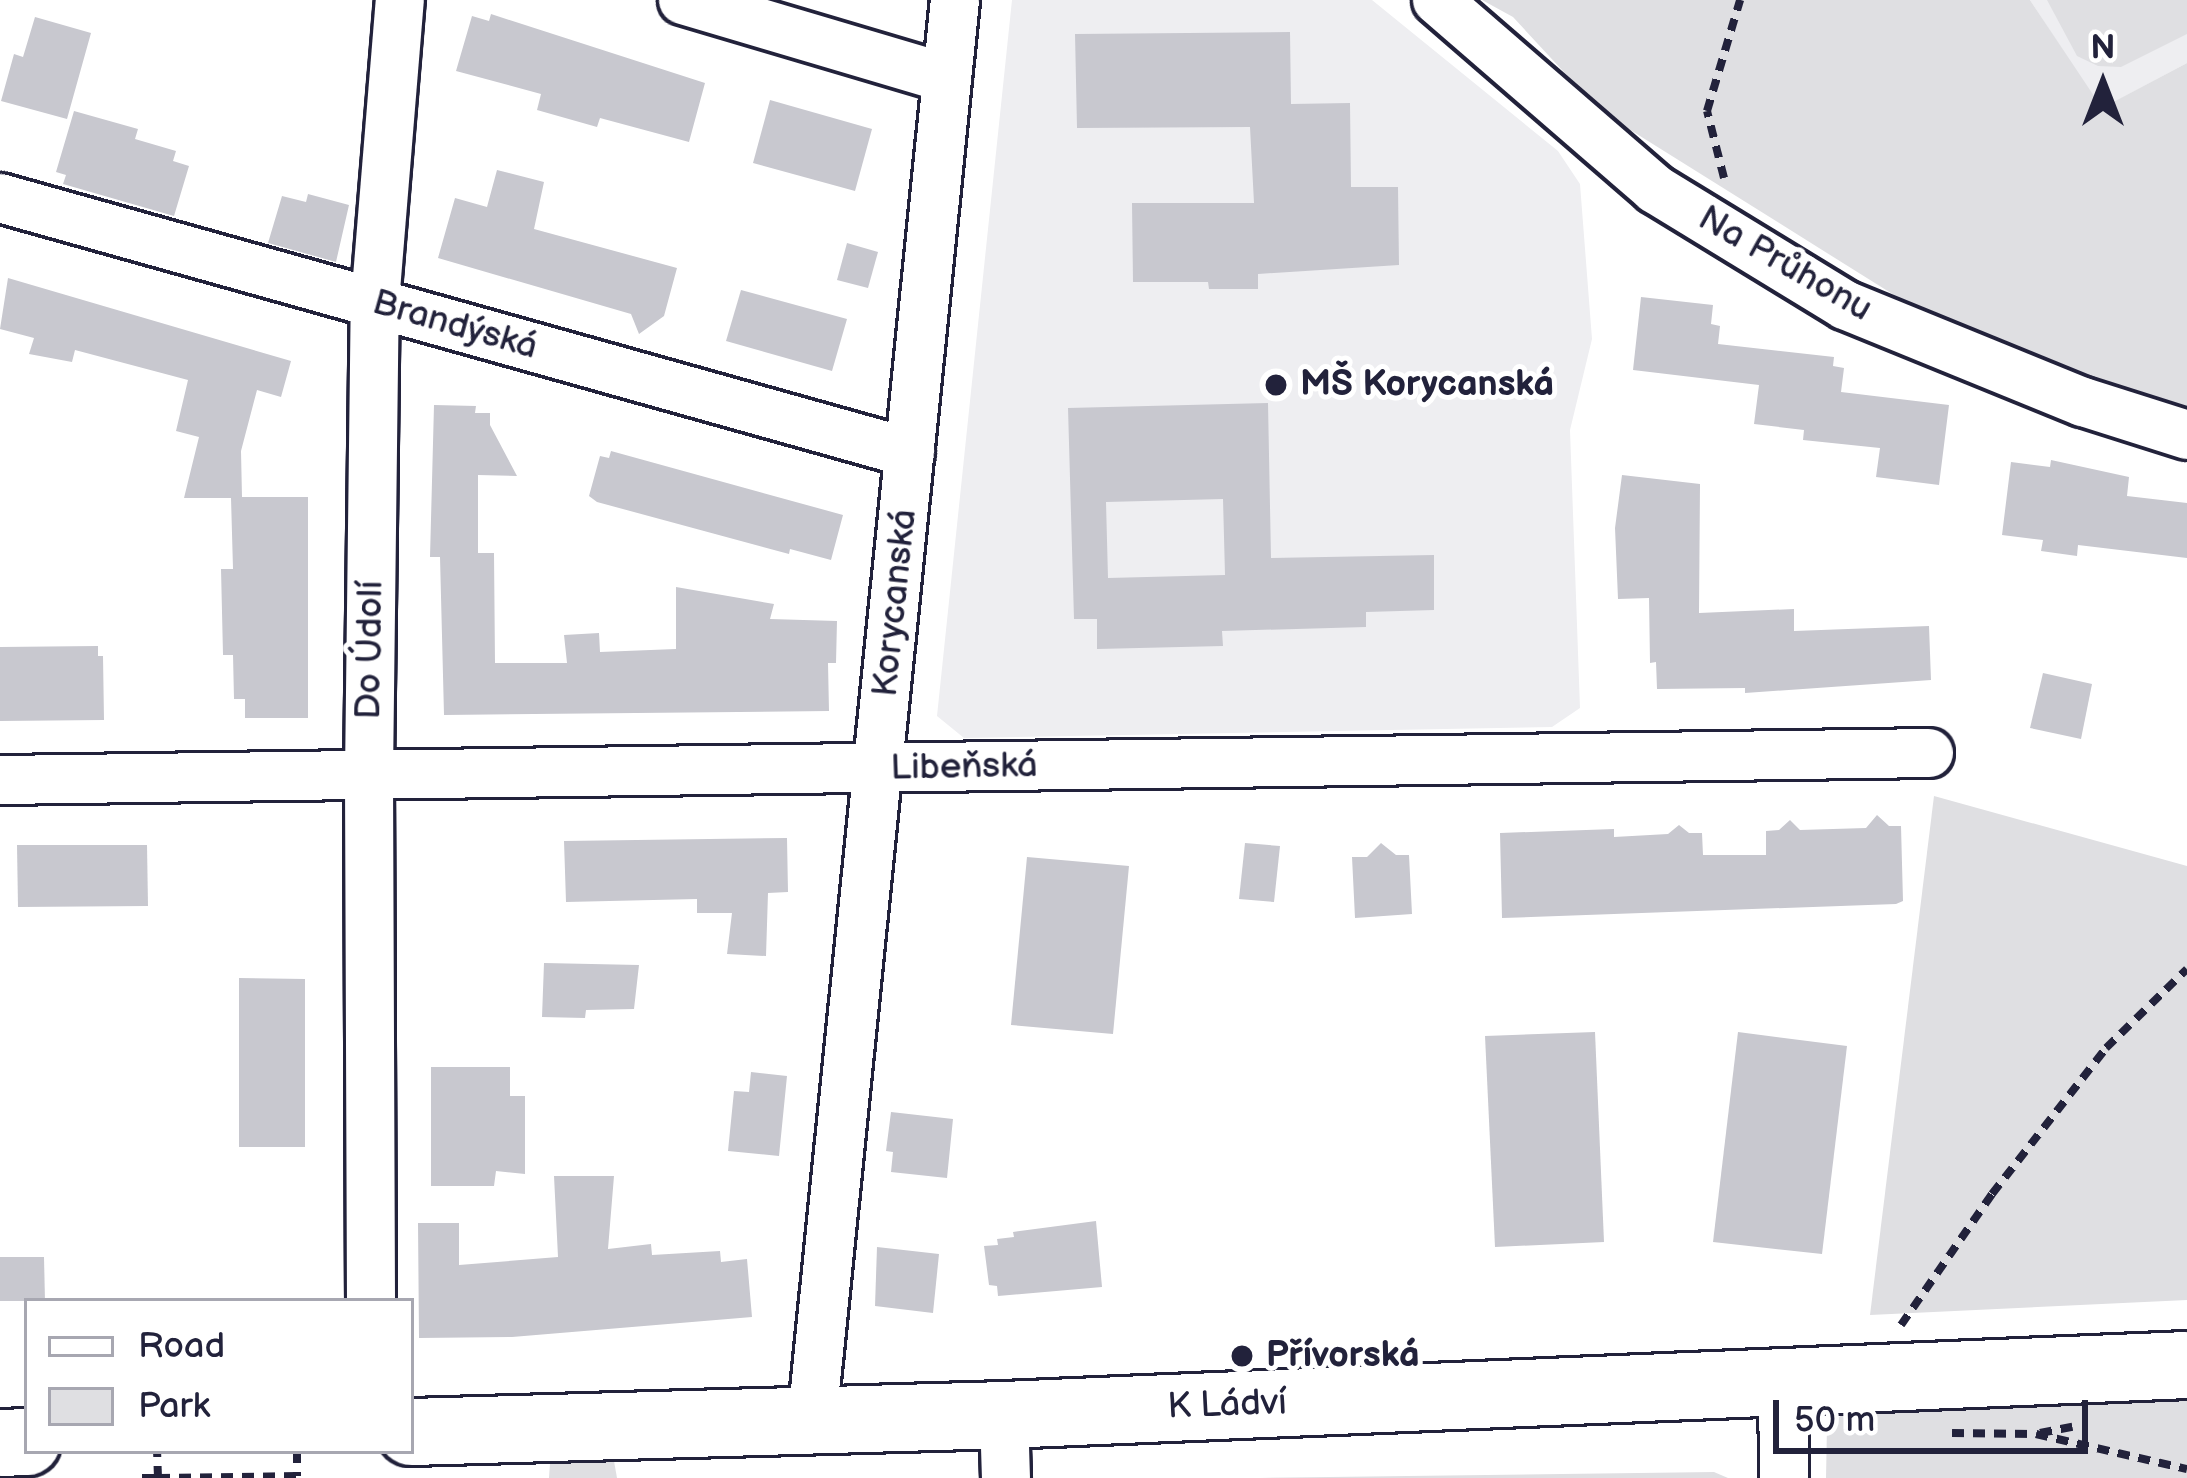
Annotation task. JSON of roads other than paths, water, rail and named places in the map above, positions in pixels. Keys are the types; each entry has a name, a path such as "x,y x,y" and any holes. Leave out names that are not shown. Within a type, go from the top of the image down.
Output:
{"street":[{"name":"Do Údolí","path":"371,1298 369,775 375,302 400,0"},
{"path":"683,0 947,78"},
{"name":"Korycanská","path":"812,1420 955,0"},
{"name":"Na Průhonu","path":"1438,0 1655,189 1846,304 2084,402 2187,435"},
{"name":"Brandýská","path":"0,198 910,454"},
{"name":"Libeňská","path":"0,780 1929,753"},
{"name":"K Ládví","path":"414,1432 812,1420 1005,1447 1783,1382 2187,1364"},
{"path":"1783,1382 1784,1478"}],"place":[{"name":"MŠ Korycanská","path":"1276,385"},
{"name":"Přívorská","path":"1242,1356"}]}
